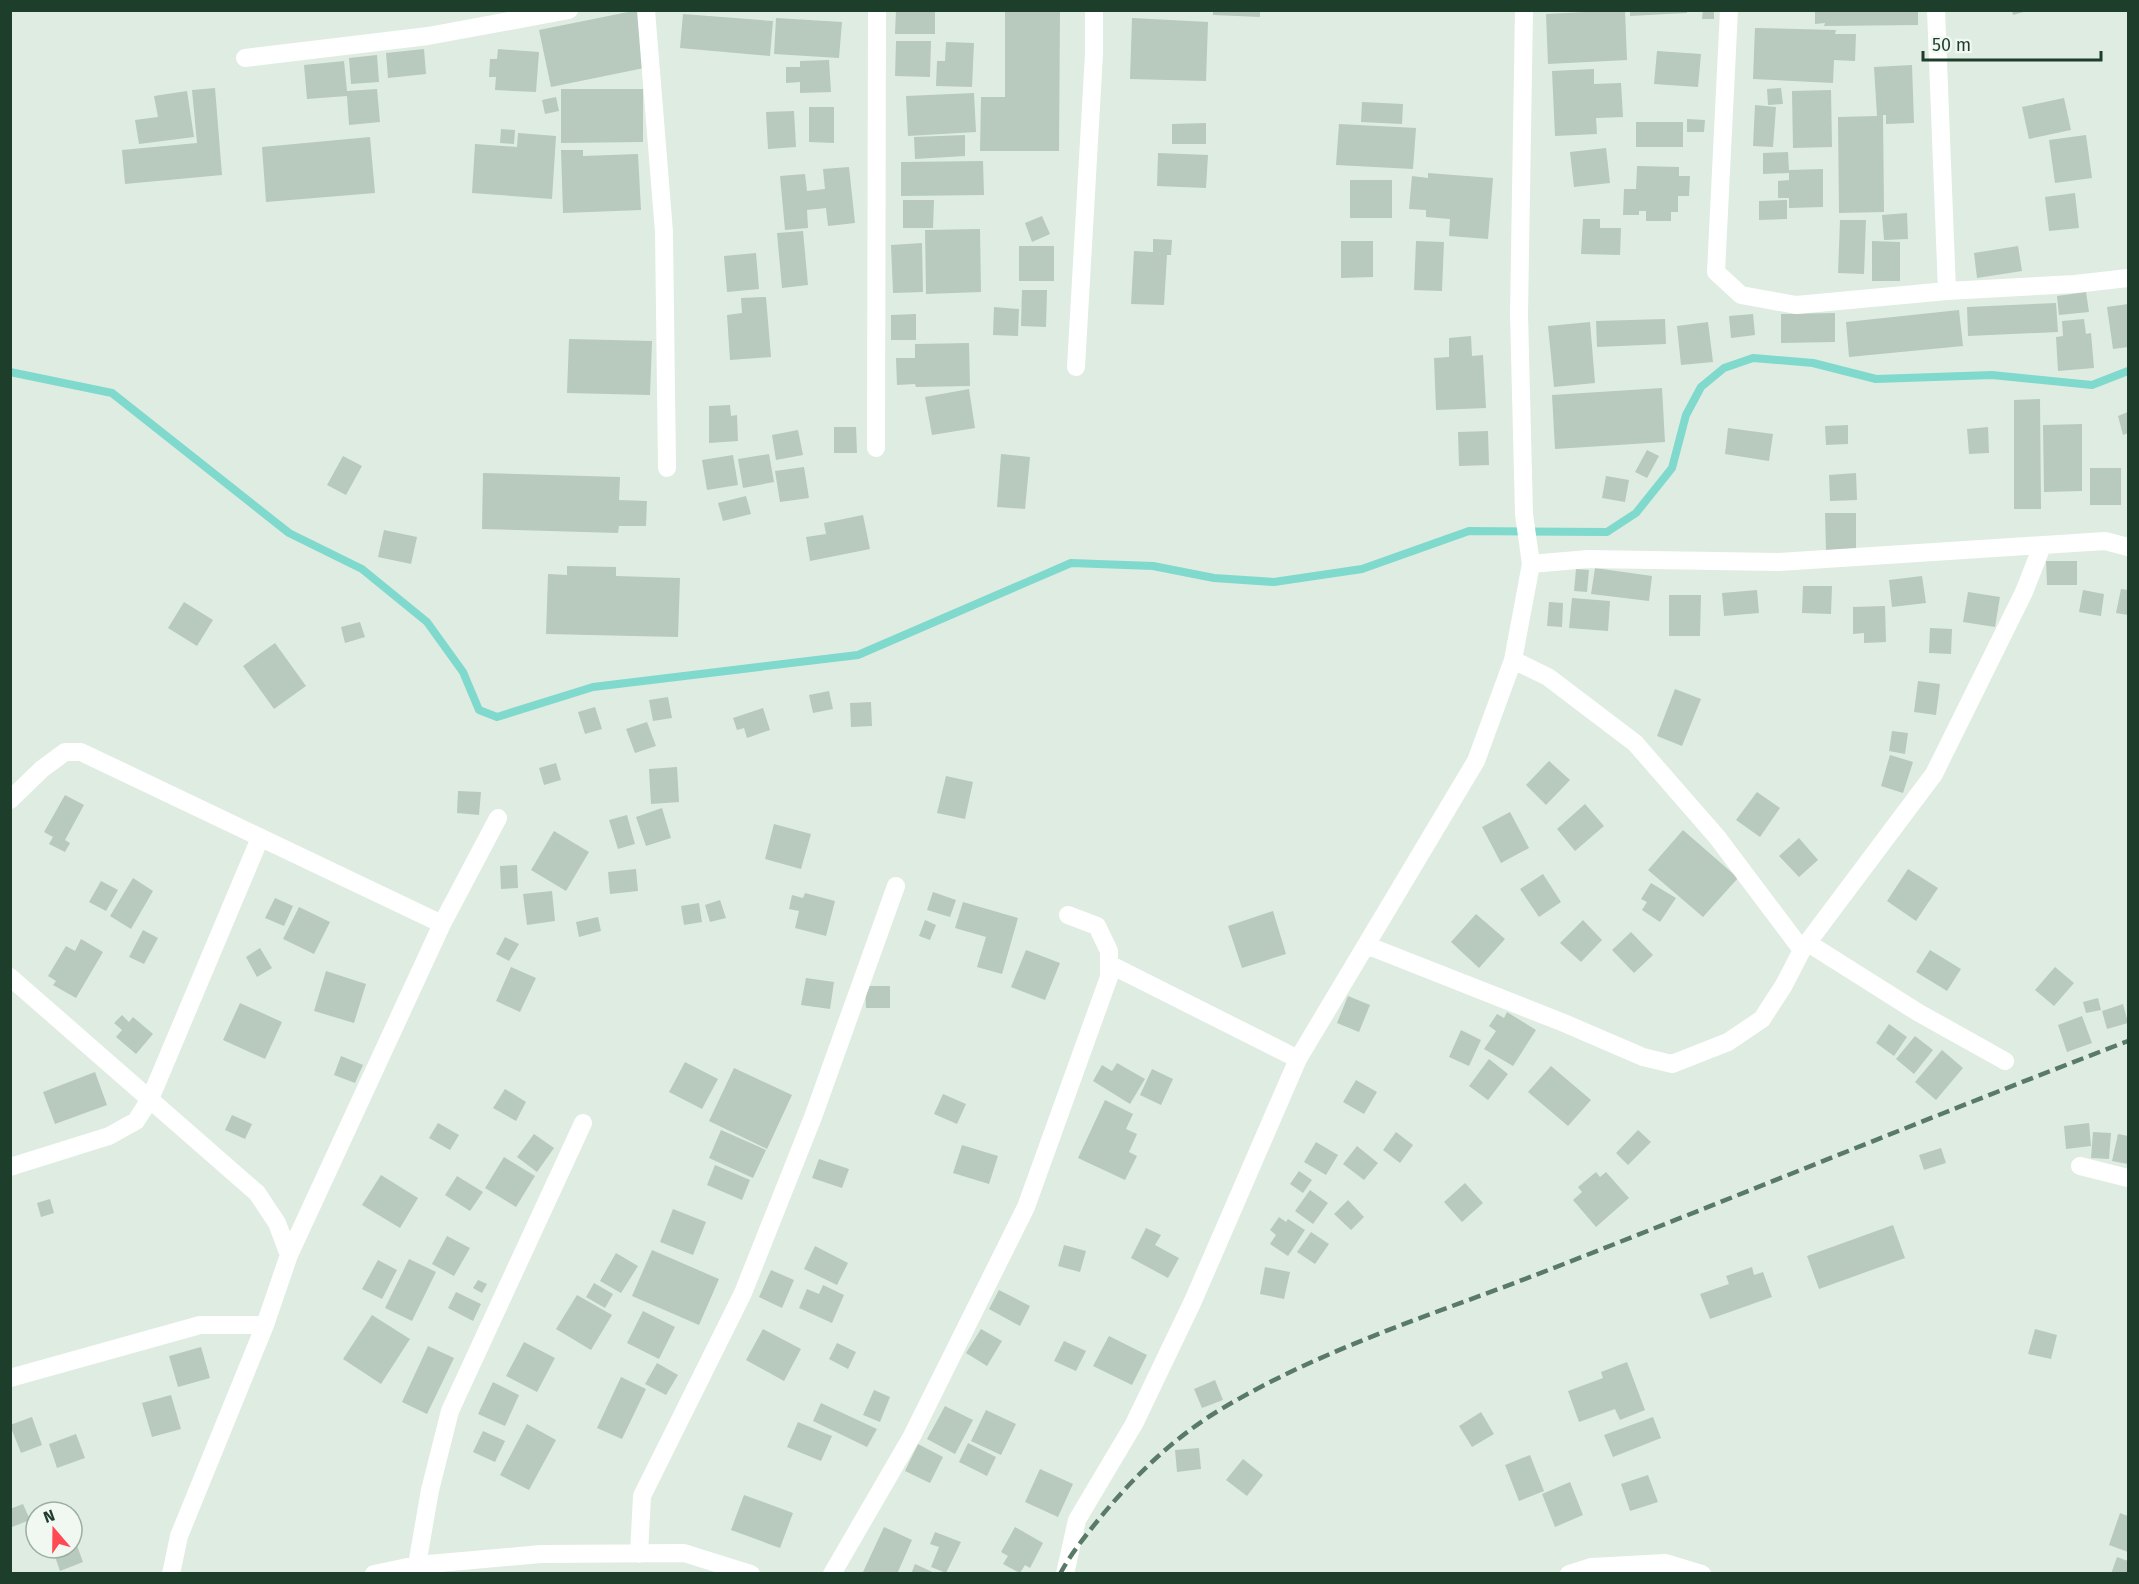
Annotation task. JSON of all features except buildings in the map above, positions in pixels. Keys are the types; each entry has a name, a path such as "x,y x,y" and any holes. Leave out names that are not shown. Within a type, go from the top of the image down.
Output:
{"street":[{"path":"245,58 428,36 570,10"},
{"path":"646,10 664,232 667,468"},
{"path":"876,448 877,10"},
{"path":"1076,367 1094,10"},
{"path":"1065,1574 1077,1520 1134,1424 1178,1332 1298,1059 1476,761 1513,660 1529,555 1524,514 1518,314 1524,10"},
{"path":"1729,10 1716,272 1741,295 1796,305 2128,278"},
{"path":"1936,10 1947,291"},
{"path":"1529,555 1588,559 1779,562 2105,541 2128,547"},
{"path":"1366,945 1564,1023 1643,1057 1672,1064 1728,1042 1762,1019 1805,946 1934,774 2024,592 2042,546"},
{"path":"1513,660 1548,677 1635,742 1717,837 1805,946 2005,1061"},
{"path":"10,800 42,769 65,752 81,752 442,924"},
{"path":"171,1574 179,1536 265,1325 289,1255 442,924 498,818"},
{"path":"10,1167 109,1136 136,1121 150,1099 260,838"},
{"path":"639,1554 642,1496 743,1293 813,1117 896,886"},
{"path":"832,1574 912,1436 1026,1207 1109,977 1109,951 1097,927 1068,915"},
{"path":"1109,964 1298,1059"},
{"path":"10,977 257,1193 277,1223 289,1255"},
{"path":"417,1565 430,1490 450,1411 583,1123"},
{"path":"2080,1166 2128,1178"},
{"path":"10,1378 200,1325 265,1325"},
{"path":"374,1574 417,1565 541,1554 684,1553 751,1574"},
{"path":"1569,1574 1591,1567 1666,1563 1702,1574"}],"waterway":[{"path":"10,372 112,393 289,533 362,569 427,622 463,672 479,710 497,717 593,687 858,655 1071,563 1153,566 1214,578 1274,582 1362,569 1469,531 1607,532 1636,513 1672,468 1686,415 1701,387 1724,368 1753,358 1813,363 1876,379 1992,375 2092,385 2128,371"}],"railway":[{"path":"1060,1574 1075,1550 1131,1482 1177,1440 1210,1416 1291,1372 1334,1352 1551,1269 2128,1041"}]}
